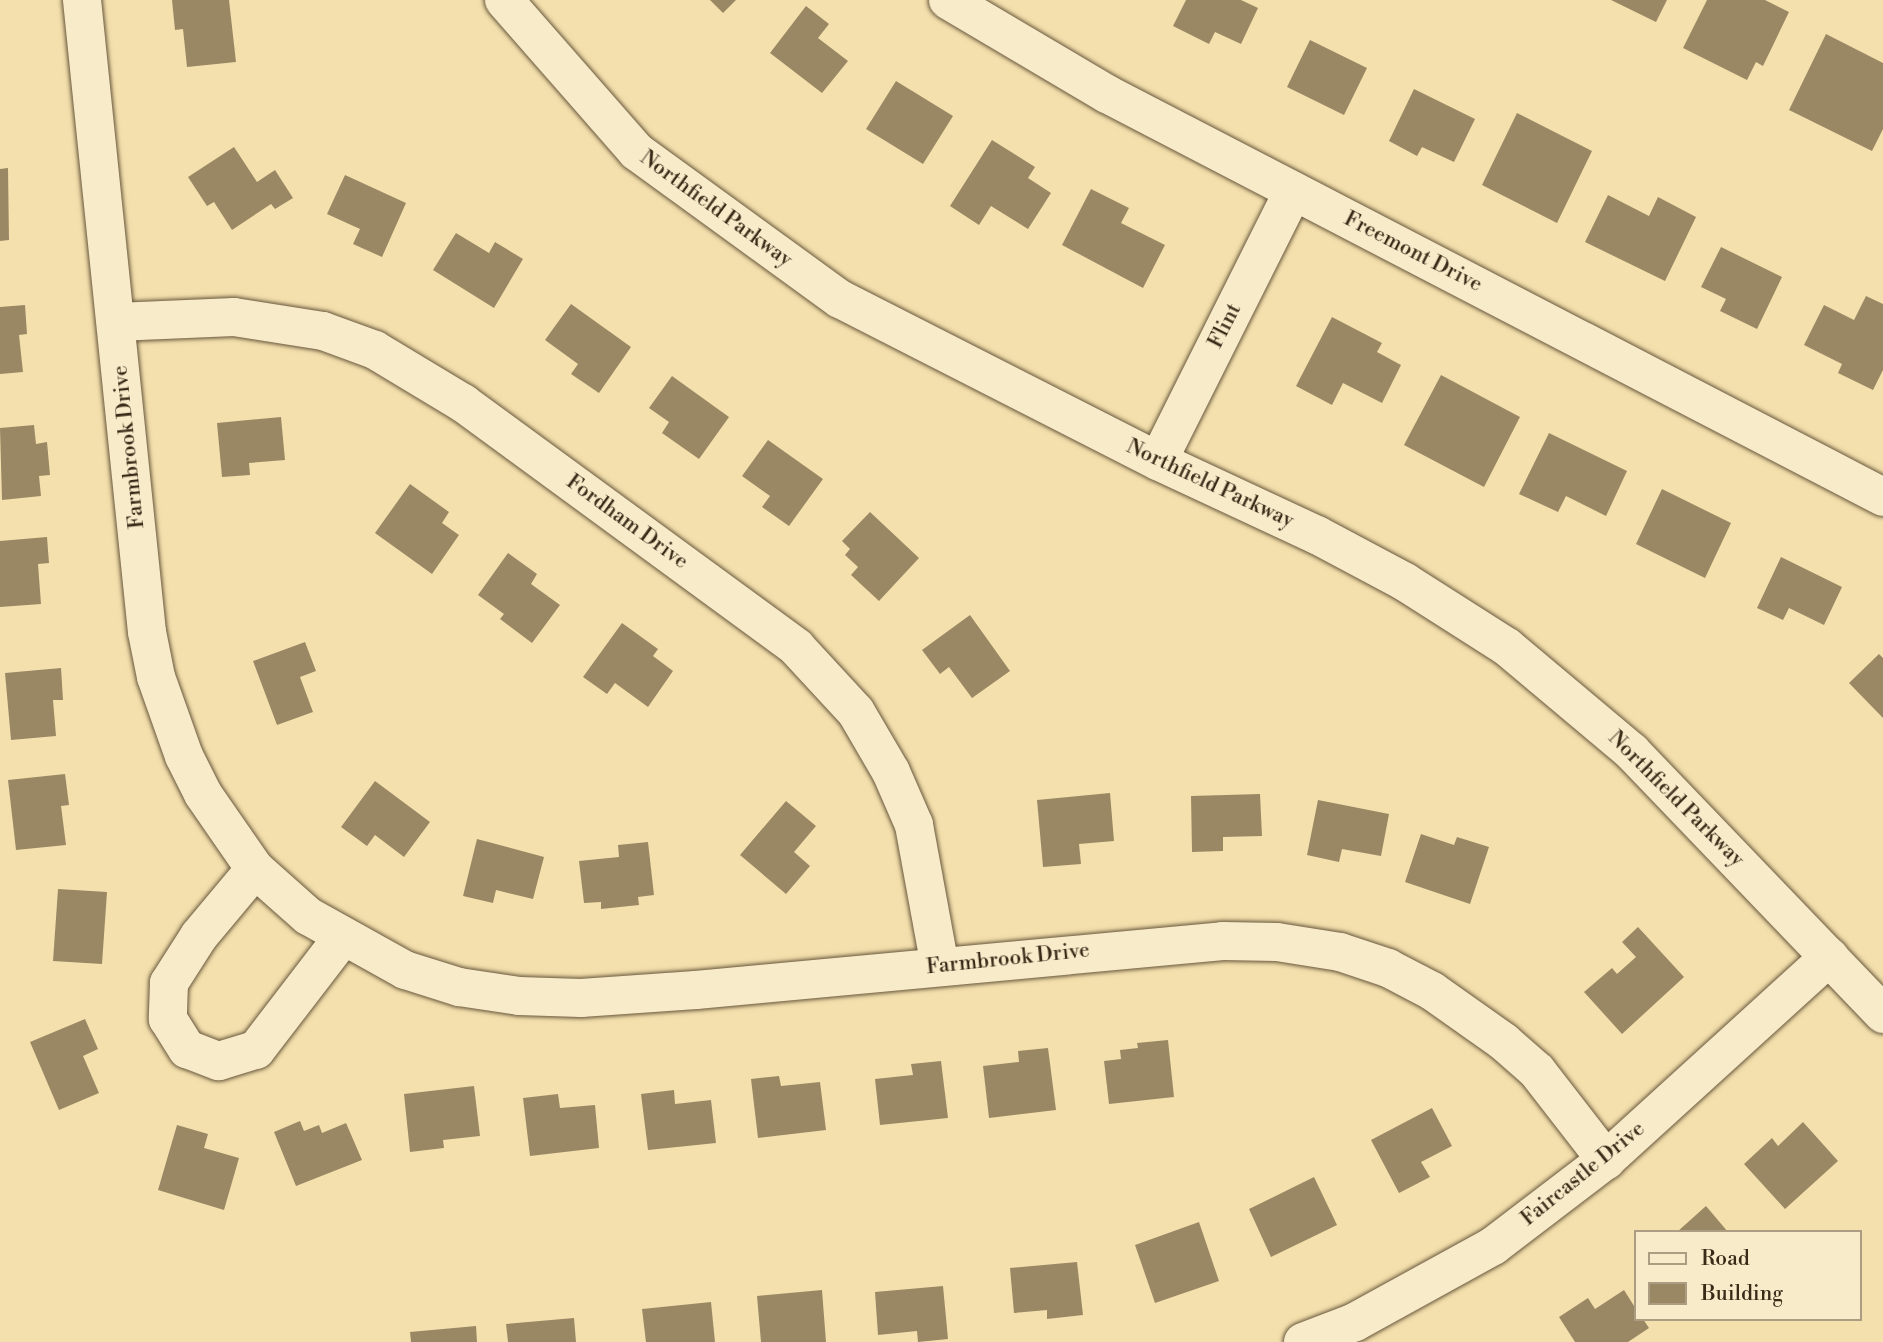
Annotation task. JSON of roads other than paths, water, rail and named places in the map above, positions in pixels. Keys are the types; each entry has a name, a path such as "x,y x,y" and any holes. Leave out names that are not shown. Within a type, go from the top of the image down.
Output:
{"street":[{"name":"Farmbrook Drive","path":"82,0 147,632 156,677 198,785 255,869 308,916 342,938 405,970 459,987 519,996 581,998 1223,941 1277,942 1340,952 1388,968 1432,990 1504,1042 1537,1071 1606,1160"},
{"name":"Northfield Parkway","path":"504,0 636,151 840,299 1158,461 1394,576 1507,647 1632,752 1883,1014"},
{"name":"Freemont Drive","path":"948,0 1107,94 1883,497"},
{"name":"Flint","path":"1158,461 1293,191"},
{"name":"Fordham Drive","path":"116,322 195,315 234,317 323,331 375,350 463,403 796,647 856,712 891,772 918,838 940,966"},
{"path":"255,869 199,936 169,984 169,1019 187,1049 219,1061 256,1050 342,938"},
{"name":"Faircastle Drive","path":"1303,1342 1355,1322 1493,1246 1606,1160 1829,957"}]}
